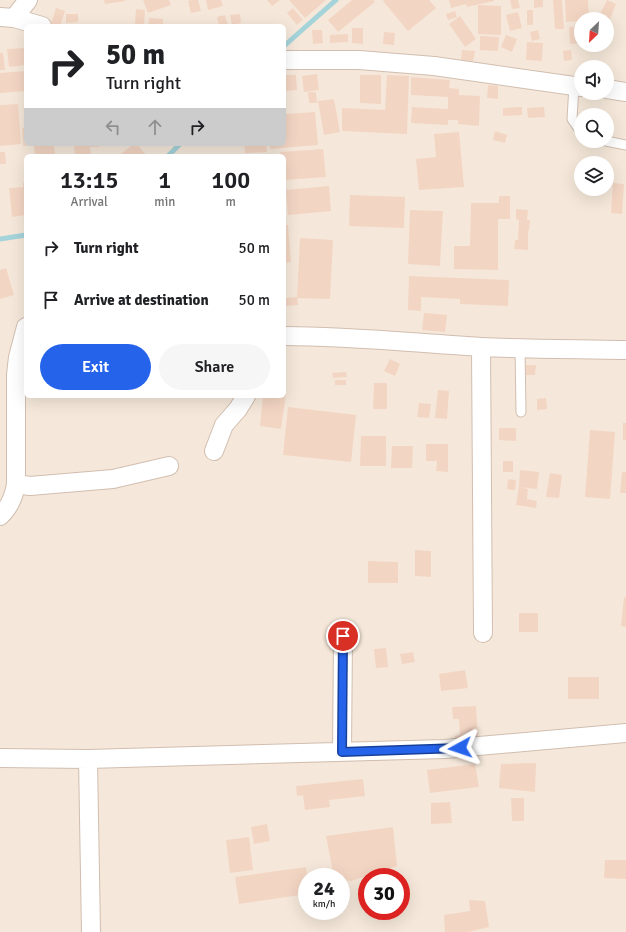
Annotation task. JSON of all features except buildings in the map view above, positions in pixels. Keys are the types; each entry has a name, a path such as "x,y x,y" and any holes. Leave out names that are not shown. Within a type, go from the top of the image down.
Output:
{"street":[{"path":"7,17 28,0"},
{"path":"7,17 34,24"},
{"path":"286,60 359,60 434,66 574,86"},
{"path":"614,90 626,92"},
{"path":"0,516 7,510 14,497 16,484 16,375 18,357 24,334"},
{"path":"286,336 405,340 481,347 626,350"},
{"path":"481,347 483,633"},
{"path":"214,451 224,425 238,409 245,398"},
{"path":"16,484 30,486 113,479 169,466"},
{"path":"342,752 343,636"},
{"path":"0,758 88,759 445,749 626,733"},
{"path":"88,759 91,932"}],"lane":[{"path":"574,122 572,119 575,100"},
{"path":"614,143 626,145"},
{"path":"520,348 521,412"}],"shaded area":[{"path":"0,0 626,0 626,932 0,932"}],"waterway":[{"path":"286,44 336,0"},
{"path":"170,154 178,146"},
{"path":"0,239 24,235"}],"route":[{"path":"343,636 342,752 460,748"}]}
